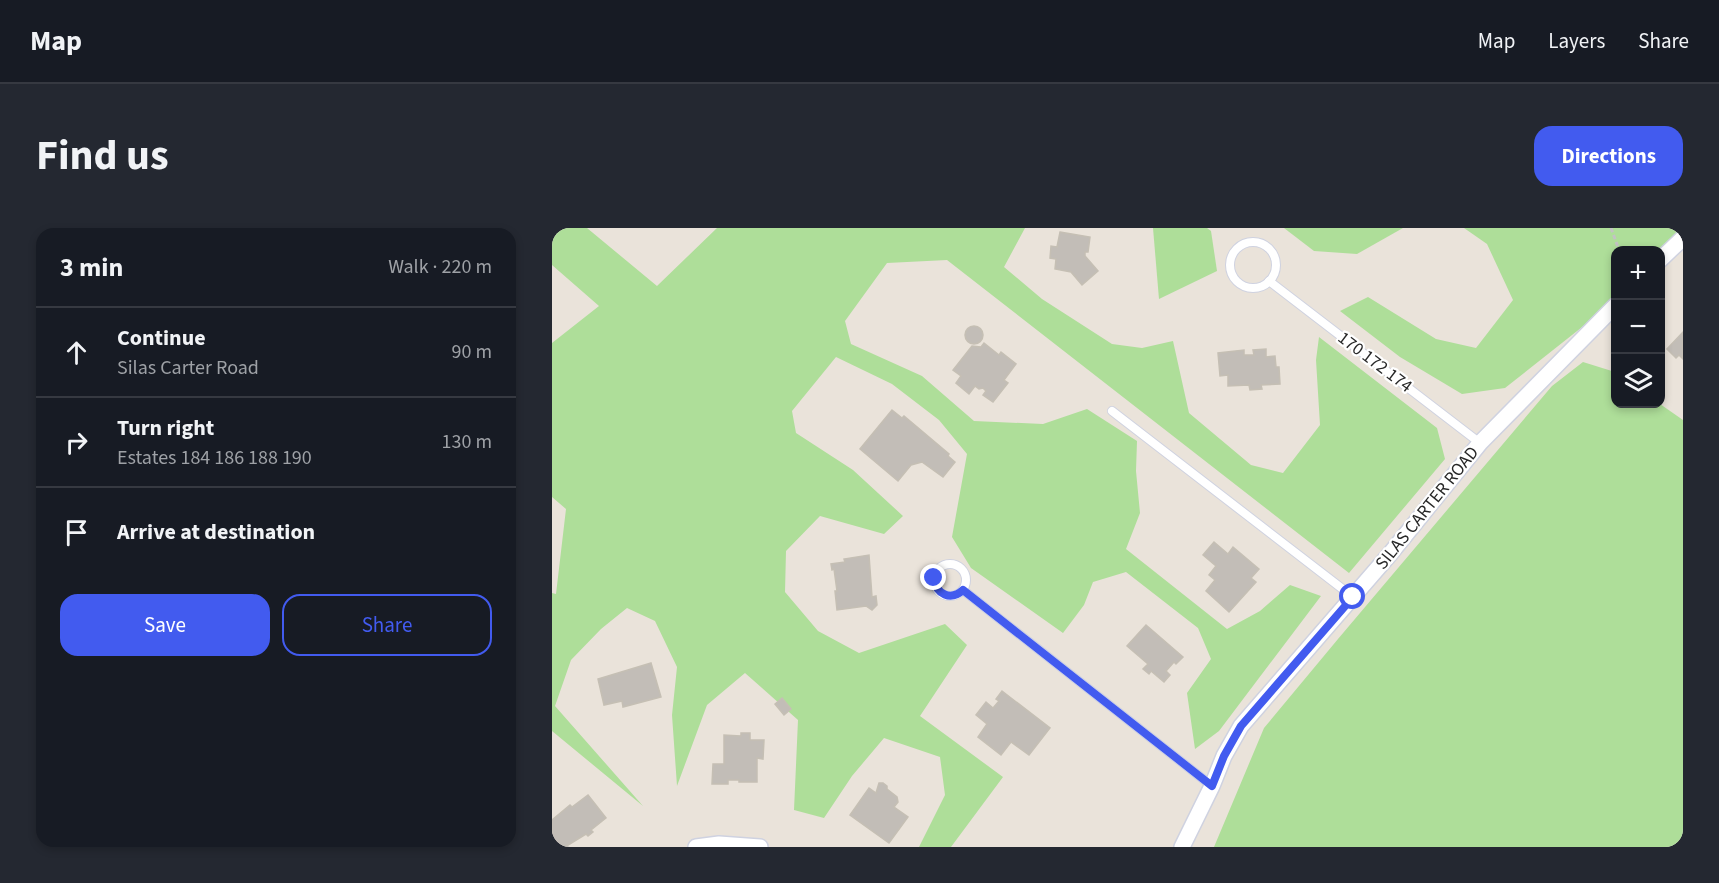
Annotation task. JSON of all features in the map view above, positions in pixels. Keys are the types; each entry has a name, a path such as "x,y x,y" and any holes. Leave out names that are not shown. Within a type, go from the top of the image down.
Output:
{"street":[{"path":"1665,255 1683,238"},
{"name":"SILAS CARTER ROAD","path":"1182,847 1224,756 1241,726 1353,597 1480,443 1611,310"},
{"path":"696,847 719,844 760,847"}],"lane":[{"path":"1249,243 1256,243 1269,249 1275,261 1275,269 1269,281 1255,288 1240,284 1231,271 1232,256 1236,249 1249,243"},
{"name":"170 172 174","path":"1269,281 1480,443"},
{"path":"1112,411 1353,597"},
{"path":"948,564 959,566 966,574 966,585 963,590 955,596 940,592 934,578 938,569 948,564"},
{"path":"963,590 1212,786"}],"path":[{"path":"1611,228 1618,246"}],"green space":[{"path":"552,228 587,228 657,286 717,228 1025,228 1004,267 1042,299 1112,344 1142,348 1173,341 1189,413 1251,465 1283,473 1320,425 1316,360 1319,337 1437,428 1445,459 1349,573 947,260 887,263 845,321 851,344 922,376 974,421 1043,424 1087,409 1137,441 1136,471 1140,513 1126,549 1227,629 1260,611 1290,585 1321,596 1219,731 1195,749 1187,693 1211,659 1198,628 1126,572 1093,582 1084,605 1063,633 971,568 952,537 967,454 939,420 892,384 836,357 792,411 796,433 853,470 903,516 884,534 820,516 786,551 785,592 818,631 859,653 945,624 967,645 920,716 1003,777 951,847 919,847 945,795 940,757 884,738 852,776 824,818 794,810 798,720 745,673 707,705 677,786 672,715 677,667 655,621 627,608 601,629 571,660 555,706 643,806 552,731 552,593 556,594 566,509 552,497 552,343 599,306 552,265"},
{"path":"1153,228 1207,228 1211,231 1217,271 1159,299"},
{"path":"1284,228 1403,228 1357,254 1314,251"},
{"path":"1464,228 1682,228 1665,249 1665,246 1611,246 1611,304 1505,388 1462,394 1400,357 1340,311 1368,297 1436,339 1476,348 1513,300 1487,244"},
{"path":"1583,362 1611,371 1611,408 1665,407 1683,420 1683,847 1214,847 1264,728 1552,386"}],"building":[{"path":"1060,232 1090,237 1088,252 1085,252 1085,256 1098,271 1082,285 1071,272 1055,269 1056,259 1050,258 1051,246 1057,247"},
{"path":"974,326 980,329 983,335 980,341 974,344 968,341 965,335 968,329"},
{"path":"1683,332 1683,359 1679,355 1676,358 1667,349"},
{"path":"984,343 999,355 1001,352 1016,364 1004,380 1008,383 993,402 983,395 986,391 983,388 979,389 975,386 969,394 956,383 961,376 953,370 972,346 981,347"},
{"path":"1266,349 1266,357 1275,356 1276,367 1279,367 1280,384 1261,385 1262,389 1250,390 1249,385 1228,386 1228,375 1220,376 1218,353 1244,350 1244,355 1254,355 1253,350"},
{"path":"892,410 902,418 904,416 949,454 948,456 955,462 943,477 922,462 911,465 898,481 860,449"},
{"path":"1214,542 1228,554 1233,547 1259,569 1251,578 1256,582 1229,612 1206,591 1215,580 1209,575 1216,566 1203,555"},
{"path":"869,555 872,597 876,596 877,605 872,610 866,606 837,610 835,591 837,591 834,569 832,570 831,564 845,562 844,559"},
{"path":"1146,625 1183,657 1176,664 1174,662 1166,671 1170,675 1164,682 1151,671 1149,674 1143,669 1148,664 1127,646"},
{"path":"651,663 661,697 623,707 622,701 604,705 598,679"},
{"path":"1002,691 1050,728 1029,755 1011,742 1001,755 978,737 987,724 976,715 986,702 993,708 999,701 996,699"},
{"path":"782,698 791,709 784,715 775,704"},
{"path":"741,733 750,733 750,740 764,740 763,759 757,758 757,782 728,780 728,784 712,784 713,764 724,764 724,735 741,736"},
{"path":"879,783 887,786 887,789 897,797 898,802 894,807 908,817 889,843 850,815 869,788 876,793"},
{"path":"588,795 606,818 591,830 593,832 588,836 586,834 565,847 557,847 552,840 552,820 570,805 572,807"}],"route":[{"path":"934,578 937,588 945,595 955,596 963,590 1212,786 1224,756 1241,726 1353,597"}]}
